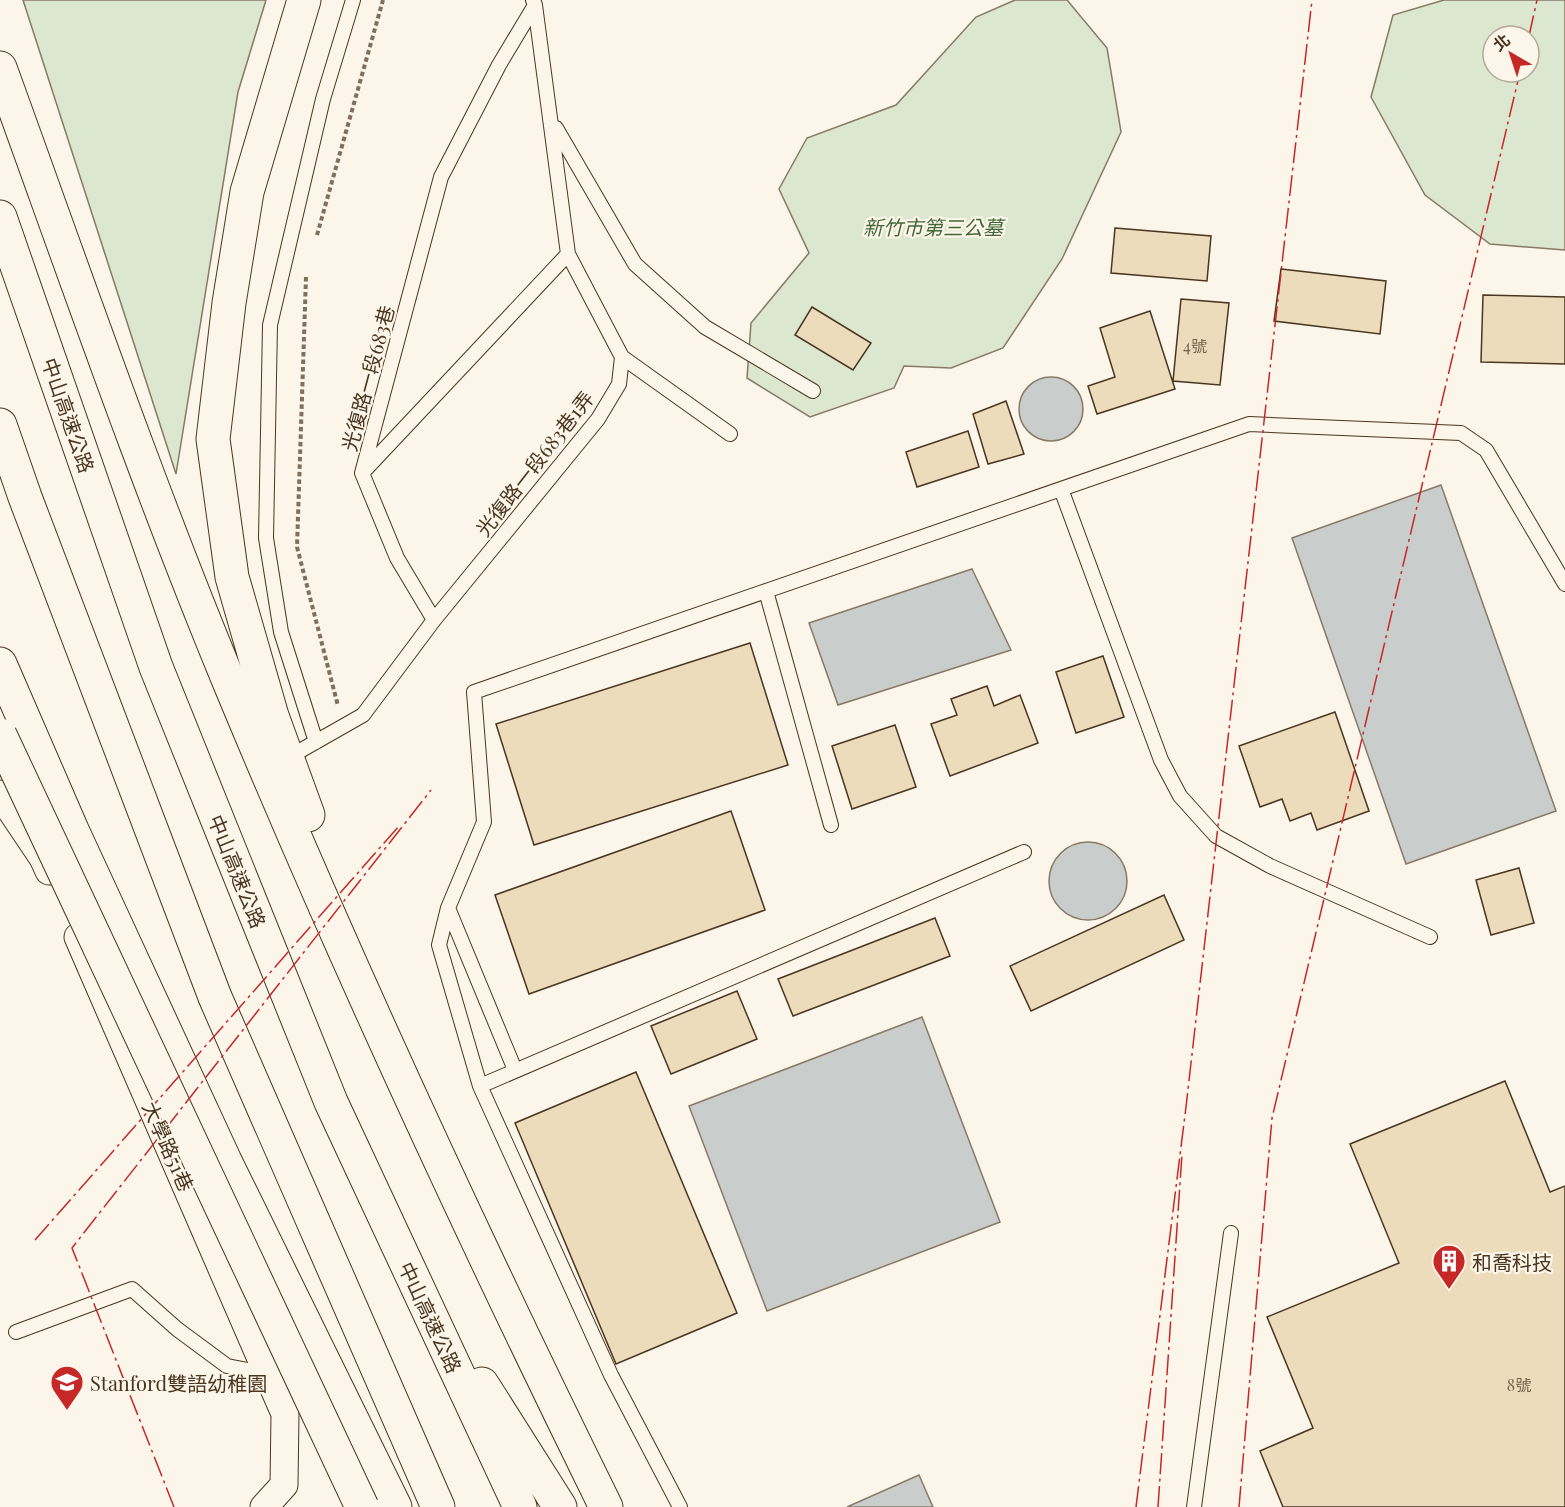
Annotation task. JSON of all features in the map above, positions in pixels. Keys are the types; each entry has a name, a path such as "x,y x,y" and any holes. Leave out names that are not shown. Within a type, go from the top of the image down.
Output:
{"highway":[{"path":"304,0 247,192 229,303 213,439 232,577 272,716 401,1073"},
{"path":"0,68 116,388 226,675 306,864 496,1284 606,1507"},
{"name":"中山高速公路","path":"0,217 156,667 331,1102 520,1507"},
{"path":"0,424 25,497 215,997 438,1507"},
{"path":"0,664 72,830 225,1161 395,1507"},
{"path":"0,735 362,1507"},
{"path":"409,1269 560,1507"}],"street":[{"name":"大學路51巷","path":"0,794 43,858 285,1414 284,1485 264,1507"}],"lane":[{"path":"316,742 281,632 266,538 270,325 323,99 353,0"},
{"path":"534,2 552,121 568,254 622,357 730,434"},
{"name":"光復路一段683巷","path":"434,620 397,558 362,473 441,177 534,2"},
{"path":"552,121 635,264 705,327 813,391"},
{"path":"362,473 568,254"},
{"name":"光復路一段683巷1弄","path":"434,620 598,418 619,384 622,357"},
{"path":"680,1507 611,1375 480,1086 439,945 448,908 484,822 474,692 1249,424 1461,433 1486,450 1565,584"},
{"path":"1061,489 1161,760 1180,796 1216,836 1270,866 1430,937"},
{"path":"766,591 831,825"},
{"path":"298,752 363,715 434,620"},
{"path":"480,1086 1024,852"},
{"path":"448,908 516,1070"},
{"path":"1194,1507 1231,1233"},
{"path":"16,1332 132,1289 177,1329 227,1366 268,1374"}],"path":[{"path":"316,237 383,0"},
{"path":"307,271 297,547 343,727"}],"green space":[{"path":"23,0 266,0 238,92 176,474"},
{"name":"新竹市第三公墓","path":"1015,0 1067,0 1107,48 1121,132 1062,259 1003,348 951,368 904,366 894,388 810,417 747,378 751,323 809,253 779,189 807,138 896,105 976,17"},
{"path":"1444,0 1565,0 1565,250 1490,244 1425,195 1371,97 1393,15"}],"shaded area":[{"path":"1051,377 1069,383 1077,391 1083,409 1077,427 1069,435 1051,441 1033,435 1025,427 1019,409 1025,391 1033,383"},
{"path":"1441,485 1556,811 1406,864 1292,538"},
{"path":"972,569 1011,650 838,705 809,623"},
{"path":"1088,842 1103,845 1116,853 1124,866 1127,881 1124,896 1116,909 1103,917 1088,920 1073,917 1060,909 1052,896 1049,881 1052,866 1060,853 1073,845"},
{"path":"922,1017 1000,1222 767,1311 689,1106"},
{"path":"919,1475 933,1507 847,1507"}],"building":[{"path":"1115,228 1211,236 1207,281 1111,273"},
{"path":"1281,269 1386,281 1380,334 1274,321"},
{"path":"1483,295 1565,297 1565,364 1481,362"},
{"path":"1181,299 1229,303 1220,385 1173,381"},
{"path":"812,307 871,343 853,370 795,335"},
{"path":"1150,311 1175,389 1097,414 1088,386 1115,377 1100,328"},
{"path":"1006,401 1024,454 988,464 973,414"},
{"path":"968,431 979,467 917,487 906,452"},
{"path":"750,643 788,765 534,845 496,724"},
{"path":"1103,656 1124,717 1076,733 1056,672"},
{"path":"987,686 994,706 1020,695 1038,743 950,776 931,724 957,715 951,699"},
{"path":"1335,712 1369,811 1317,830 1311,813 1290,821 1282,799 1260,807 1239,746"},
{"path":"895,725 916,787 852,809 832,746"},
{"path":"731,811 765,910 529,994 495,895"},
{"path":"1519,868 1534,923 1491,935 1476,880"},
{"path":"1164,895 1184,940 1031,1011 1010,966"},
{"path":"935,918 950,956 793,1016 778,979"},
{"path":"737,991 757,1039 671,1074 651,1026"},
{"path":"636,1072 737,1313 616,1364 515,1123"},
{"name":"和喬科技","path":"1505,1081 1550,1192 1565,1186 1565,1507 1283,1507 1260,1451 1313,1428 1267,1317 1399,1263 1350,1144"}],"power":[{"path":"1136,1507 1186,1107 1312,0"},
{"path":"1532,24 1537,0"},
{"path":"1239,1507 1272,1118 1517,84"},
{"path":"174,1507 72,1248 431,790"},
{"path":"35,1240 399,826"},
{"path":"1158,1507 1182,1154"}],"place":[{"name":"和喬科技","path":"1449,1290"},
{"name":"Stanford雙語幼稚園","path":"67,1411"}]}
